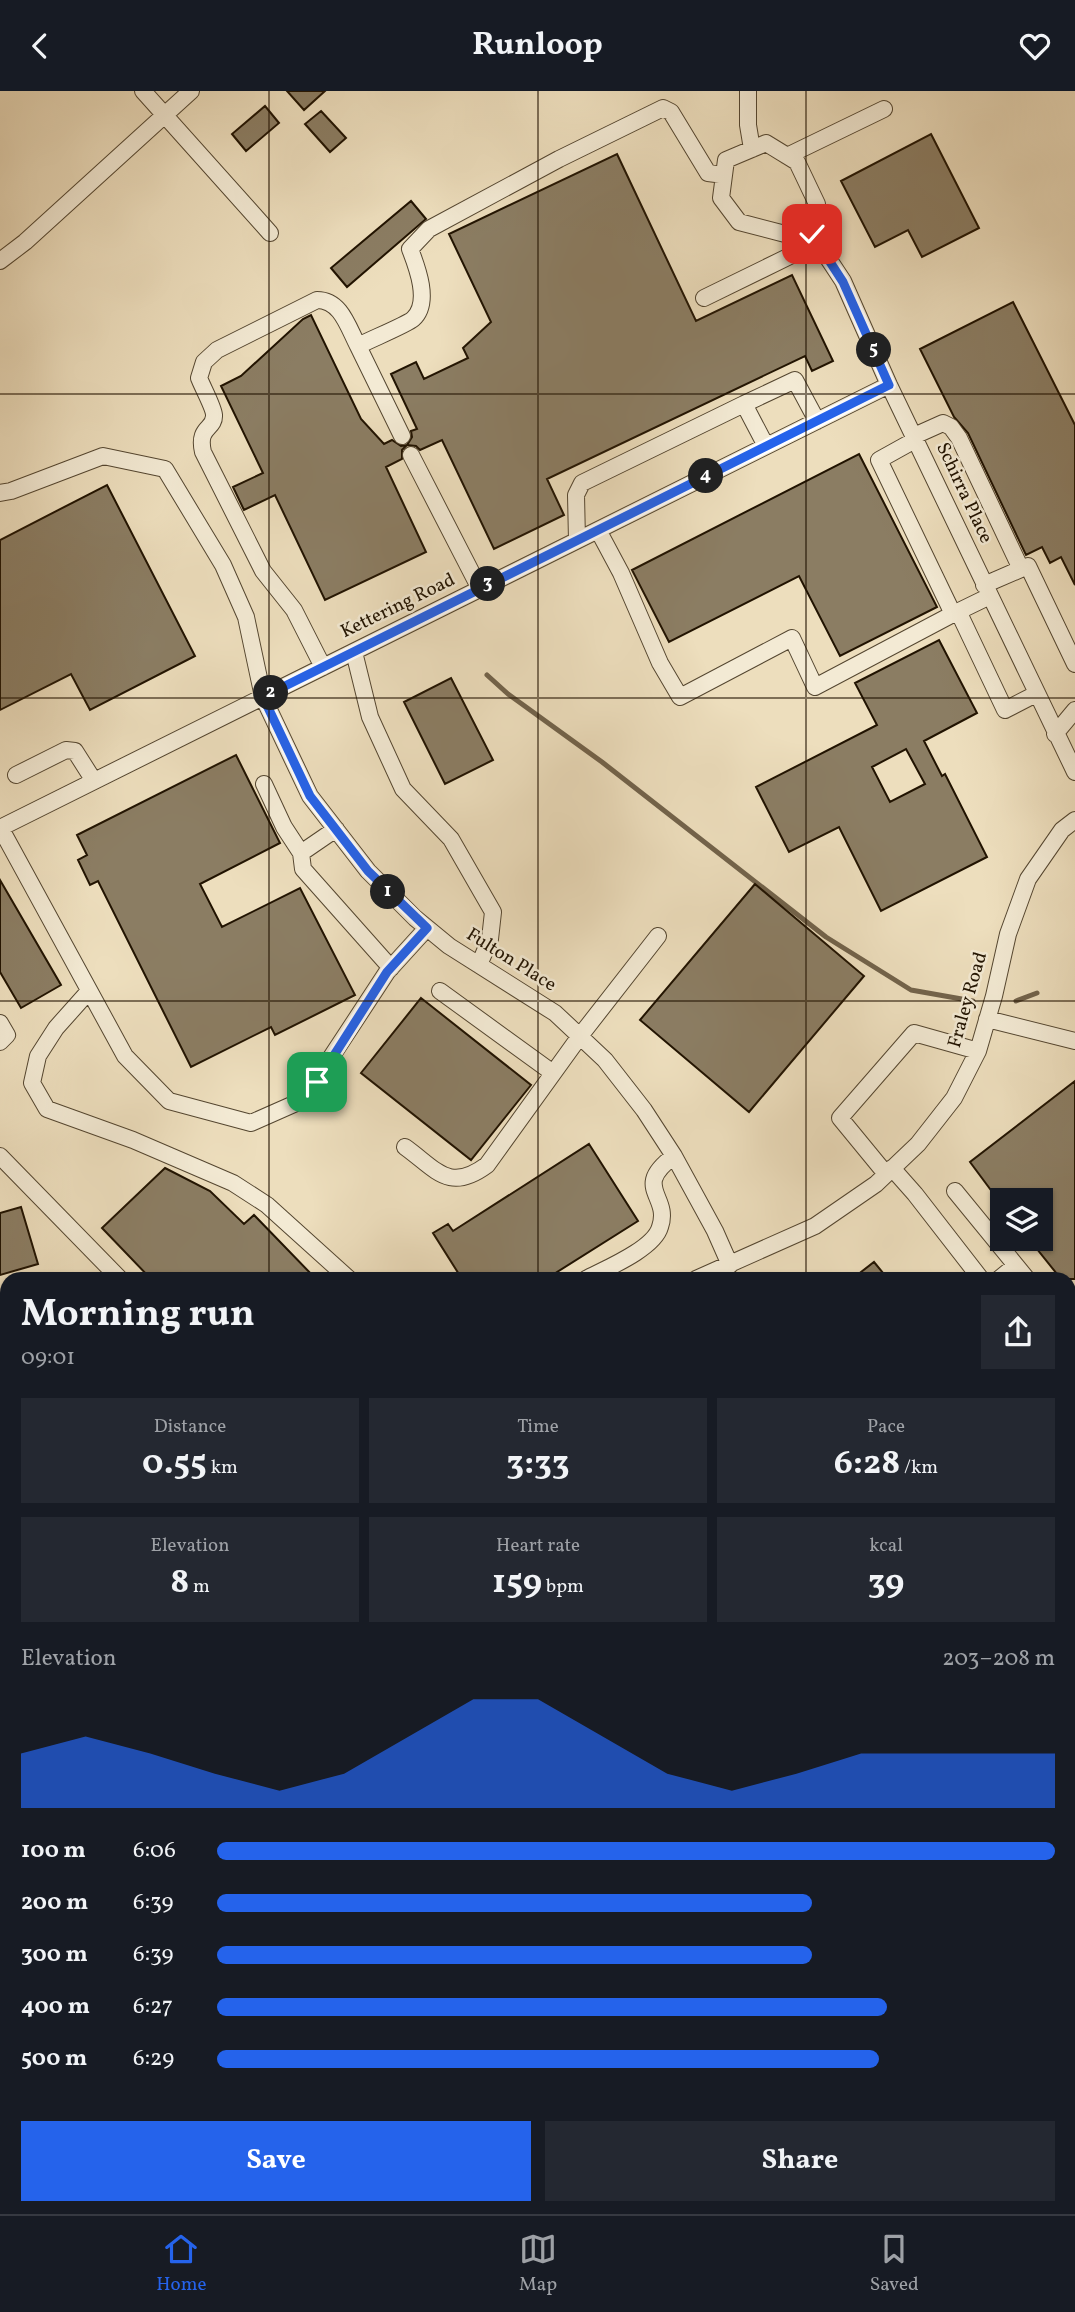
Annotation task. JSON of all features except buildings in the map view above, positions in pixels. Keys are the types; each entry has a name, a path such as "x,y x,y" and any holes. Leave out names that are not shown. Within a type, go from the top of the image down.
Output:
{"street":[{"path":"143,91 270,233"},
{"path":"0,261 25,242 191,91"},
{"path":"748,91 748,125 752,149"},
{"path":"358,346 414,319 421,306 421,286 410,249 429,229 655,111 663,108 671,113 708,173 724,176"},
{"path":"787,156 884,109"},
{"path":"704,298 796,253 812,234 817,204 797,162 766,143 726,160 721,198 739,222 789,235 812,234"},
{"name":"Schirra Place","path":"812,234 843,282 889,385 1075,772"},
{"path":"323,667 294,610 263,571 204,452 201,439 215,414 199,378 204,362 217,350 317,300 327,300 336,306 402,436"},
{"path":"577,540 576,495 582,483 795,380 817,421"},
{"name":"Kettering Road","path":"0,828 889,385"},
{"path":"744,404 766,446"},
{"path":"1021,569 959,438 951,427 943,423 879,460 1005,710 1036,694"},
{"path":"411,455 480,589"},
{"name":"Fulton Place","path":"0,493 103,456 165,469 223,565 246,617 263,697 310,796 368,871 427,928 449,946 555,1013 606,1061 644,1110 674,1156 715,1231 730,1265"},
{"path":"598,530 621,573 660,663 680,697 792,638 815,687 955,613 1028,566 1075,664"},
{"path":"354,652 370,717 403,789 451,839 493,912 490,939 479,965"},
{"path":"1055,734 1075,710"},
{"path":"16,775 66,750 75,751 94,781"},
{"path":"264,784 284,827 301,853 303,869 391,968"},
{"name":"Fraley Road","path":"713,1272 815,1226 876,1184 918,1144 954,1098 978,1051 1008,934 1028,879 1062,830 1075,820"},
{"path":"0,828 125,1056 169,1101 251,1123 303,1100 391,968 427,928"},
{"path":"301,853 336,829"},
{"path":"405,1147 446,1177 455,1180 472,1176 487,1165 580,1036 658,936"},
{"path":"89,991 56,1028 38,1056 32,1083 47,1109 133,1140 233,1183 267,1205 341,1272"},
{"path":"440,991 553,1073"},
{"path":"988,1019 1075,1041"},
{"path":"0,1023 7,1035 0,1042"},
{"path":"975,1272 840,1118 914,1033 978,1051"},
{"path":"0,1156 113,1272"},
{"path":"599,1272 634,1254 652,1239 660,1228 662,1212 654,1192 653,1178 660,1167 674,1156"},
{"path":"956,1191 1021,1272"},
{"path":"1008,1272 1015,1266"}],"waterway":[{"path":"487,675 508,694 602,762 826,937 911,990 973,1001"},
{"path":"1016,1001 1037,993"}],"route":[{"path":"317,1082 387,972 427,928 368,871 310,796 263,697 889,385 843,282 812,234"}]}
